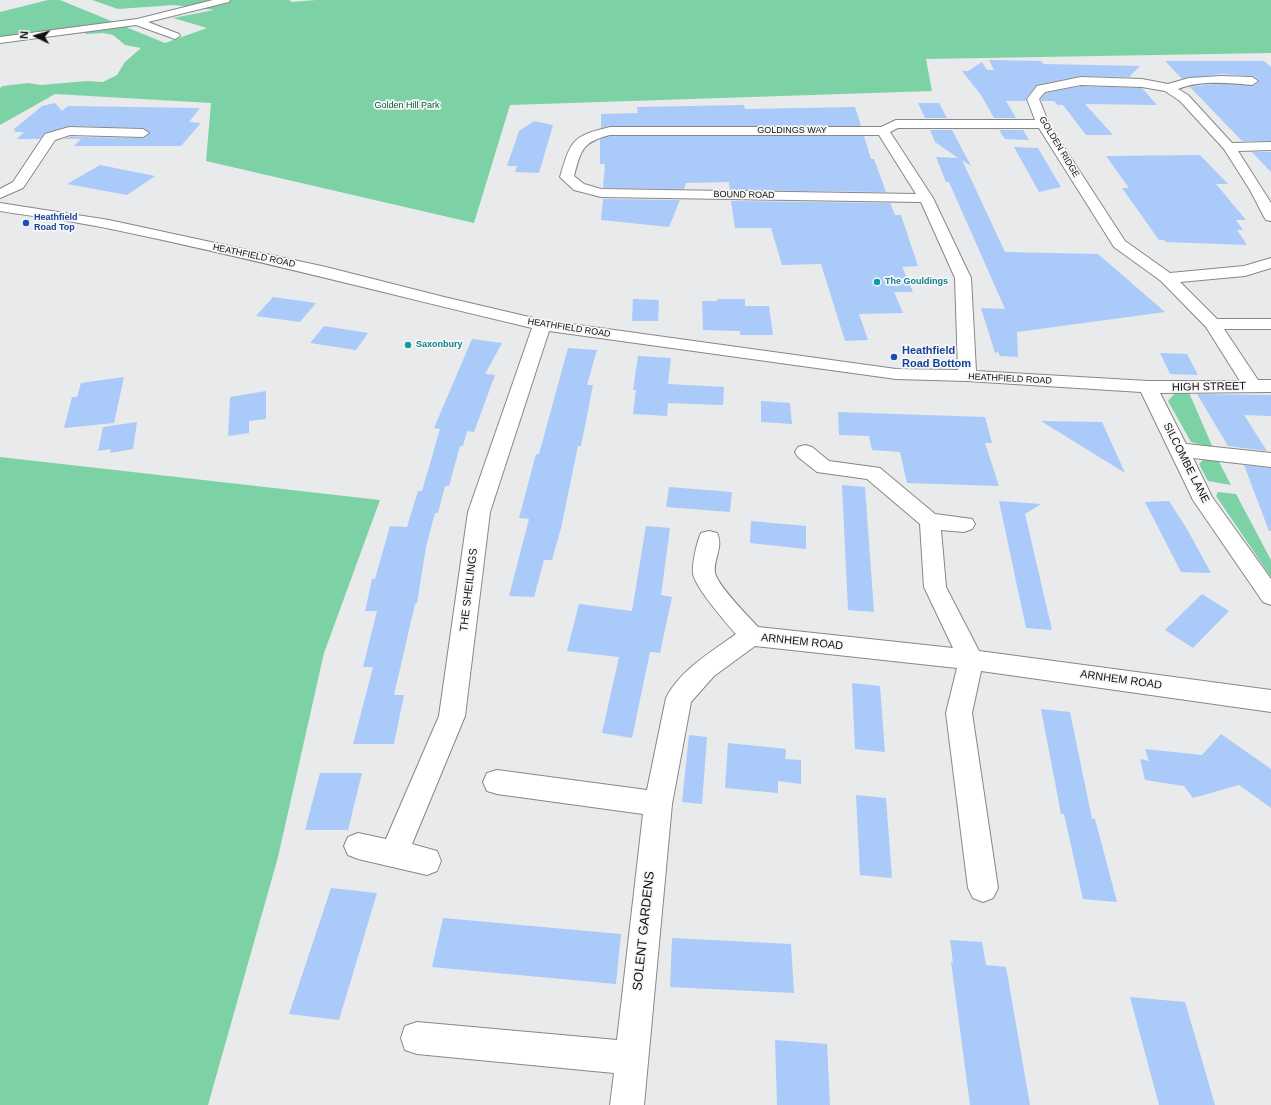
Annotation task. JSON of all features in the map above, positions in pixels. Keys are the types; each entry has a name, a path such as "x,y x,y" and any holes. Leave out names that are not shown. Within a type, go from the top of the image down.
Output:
{"street":[{"path":"0,40 137,22 225,0"},
{"path":"137,22 176,36"},
{"path":"1169,88 1180,83 1194,80 1252,81"},
{"name":"GOLDEN RIDGE","path":"1253,386 1212,324 1167,278 1119,244 1043,124 1032,99 1041,89 1050,86 1081,82 1142,83 1169,88 1184,98 1229,147 1257,190 1271,217"},
{"name":"GOLDINGS WAY","path":"567,177 577,144 590,135 610,131 883,131 896,124 1043,124"},
{"path":"0,194 18,185 50,137 69,131 143,132"},
{"path":"883,131 926,198 963,278 967,376"},
{"path":"1229,147 1271,146"},
{"name":"BOUND ROAD","path":"567,177 579,187 601,193 926,198"},
{"name":"HEATHFIELD ROAD","path":"0,207 110,224 326,272 442,302 542,324 896,374 967,376 1148,387"},
{"path":"1167,278 1245,271 1271,263"},
{"name":"THE SHEILINGS","path":"394,853 452,716 479,512 542,324"},
{"path":"1212,324 1271,324"},
{"name":"HIGH STREET","path":"1148,387 1271,386"},
{"name":"SILCOMBE LANE","path":"1148,387 1203,500 1271,596"},
{"path":"1178,450 1271,460"},
{"path":"805,452 824,467 873,473 930,521 964,524"},
{"path":"930,521 935,587 971,660 959,713 983,888"},
{"name":"ARNHEM ROAD","path":"709,539 704,574 719,599 751,636"},
{"name":"ARNHEM ROAD","path":"658,804 679,698 705,669 751,636 971,660 1271,701"},
{"path":"497,782 658,804"},
{"name":"SOLENT GARDENS","path":"628,1105 631,1058 658,804"},
{"path":"358,846 427,860"},
{"path":"417,1038 631,1058"}],"green space":[{"name":"Golden Hill Park","path":"48,0 60,0 165,43 207,28 173,18 214,10 174,5 118,9 92,0 289,0 292,2 316,0 1271,0 1271,53 926,59 932,91 510,105 474,223 206,161 211,103 55,94 0,125 0,88 3,86 28,83 41,85 87,81 103,82 117,75 125,62 141,48 125,45 113,35 103,33 86,34 80,27 0,38 0,12"},
{"path":"1187,388 1213,448 1191,442 1168,401 1175,393"},
{"path":"0,457 380,500 324,653 278,857 208,1105 0,1105"},
{"path":"1205,458 1218,460 1231,485 1208,481 1199,464"},
{"path":"1218,492 1236,494 1271,560 1271,577 1216,496"}],"building":[{"path":"989,60 1041,61 1044,64 1140,66 1130,76 1131,77 1081,76 1037,85 1026,98 1026,101 1006,101 1016,118 994,118 981,95 962,71 968,71 982,62 987,70 994,70"},
{"path":"1165,61 1264,61 1271,67 1271,141 1242,141 1190,87 1215,84 1252,86 1259,82 1259,80 1252,76 1221,74 1182,79"},
{"path":"1081,86 1142,88 1157,105 1085,104 1113,135 1086,135 1063,105 1058,105 1054,101 1041,101 1046,93"},
{"path":"55,103 62,111 68,106 200,108 189,122 201,123 181,146 74,146 81,139 63,139 70,137 143,138 150,133 143,128 69,126 45,133 40,139 17,139 24,132 14,132 16,130 13,130 42,106"},
{"path":"918,103 939,103 947,118 925,118"},
{"path":"744,105 745,109 855,107 861,126 610,126 601,128 601,114 638,113 637,107"},
{"path":"534,121 553,125 539,173 515,172 517,166 507,166 519,131"},
{"path":"930,130 952,130 971,166 962,160 1005,252 1098,254 1165,312 1017,332 1018,357 1000,356 998,352 995,353 981,308 1005,309 949,182 946,182 936,157 958,158 935,142"},
{"path":"999,130 1023,130 1029,140 1005,139"},
{"path":"610,136 864,136 871,159 874,159 886,192 730,190 729,182 686,183 684,189 603,188 605,164 600,164 600,139"},
{"path":"1014,147 1038,148 1061,187 1039,192"},
{"path":"1252,152 1271,152 1271,172"},
{"path":"1200,155 1228,184 1216,184 1246,220 1236,220 1243,230 1237,230 1247,245 1166,242 1164,240 1159,240 1122,188 1129,188 1106,156"},
{"path":"100,165 155,176 127,195 67,184"},
{"path":"603,199 680,200 669,227 601,220"},
{"path":"731,201 890,203 895,215 901,215 918,266 902,267 913,292 894,292 903,313 859,314 868,340 845,341 821,264 782,265 771,228 735,228"},
{"path":"273,297 316,303 300,322 256,316"},
{"path":"633,299 659,300 658,321 632,321"},
{"path":"717,299 745,299 745,306 769,306 773,335 740,335 740,331 703,330 702,301 717,301"},
{"path":"324,326 368,333 356,350 310,343"},
{"path":"472,339 502,343 485,374 495,375 474,432 467,431 463,446 460,446 449,486 445,486 438,513 435,513 426,547 417,603 415,604 394,695 404,695 394,744 353,744 373,667 363,667 377,611 365,611 372,579 375,579 390,526 407,527 418,491 422,491 440,429 434,428"},
{"path":"568,348 597,350 587,385 593,385 581,446 578,446 561,528 552,560 544,560 534,597 509,596 529,519 519,518 536,454 539,454"},
{"path":"1160,353 1187,354 1198,375 1170,374"},
{"path":"638,356 671,358 668,384 724,387 723,405 668,403 667,416 633,414 636,390 633,390"},
{"path":"124,377 114,423 64,428 72,397 77,397 81,383"},
{"path":"266,391 266,419 249,421 249,433 228,436 230,397"},
{"path":"1197,394 1271,395 1271,416 1244,415 1267,451 1228,446"},
{"path":"761,401 790,403 792,424 761,422"},
{"path":"838,412 985,417 992,443 985,443 999,486 907,483 900,452 872,450 869,436 839,435"},
{"path":"1041,421 1102,422 1125,473"},
{"path":"137,422 133,449 110,453 111,449 98,451 103,427"},
{"path":"1244,465 1271,468 1271,531 1269,531"},
{"path":"842,485 865,487 874,612 848,610"},
{"path":"669,487 732,492 730,512 666,507"},
{"path":"999,501 1041,504 1025,514 1052,630 1026,628"},
{"path":"1169,501 1187,529 1211,573 1181,572 1145,502"},
{"path":"751,521 806,526 806,549 750,543"},
{"path":"646,526 670,528 661,595 672,597 660,653 650,652 632,738 602,733 619,657 567,651 579,604 632,611"},
{"path":"1202,594 1229,611 1193,648 1165,630"},
{"path":"852,683 880,686 885,752 855,749"},
{"path":"1041,709 1070,712 1092,819 1095,819 1117,902 1083,899 1064,814 1061,814"},
{"path":"1221,734 1271,769 1271,808 1239,785 1193,798 1184,786 1145,780 1140,759 1149,761 1145,749 1202,755"},
{"path":"689,735 707,737 702,804 682,802"},
{"path":"728,743 786,749 785,759 801,760 801,784 778,781 778,793 725,788"},
{"path":"320,773 362,773 348,830 305,830"},
{"path":"856,795 886,798 892,878 860,875"},
{"path":"331,888 377,893 339,1020 289,1014"},
{"path":"443,918 621,934 616,984 432,967"},
{"path":"672,938 791,944 794,993 670,987"},
{"path":"950,940 982,942 986,965 1006,967 1030,1105 970,1105 951,962 953,963"},
{"path":"1130,997 1185,1002 1215,1105 1159,1105"},
{"path":"775,1040 827,1044 830,1105 777,1105"}],"place":[{"name":"Heathfield Road Top","path":"26,223"},
{"name":"The Gouldings","path":"877,282"},
{"name":"Saxonbury","path":"408,345"},
{"name":"Heathfield Road Bottom","path":"894,357"}]}
